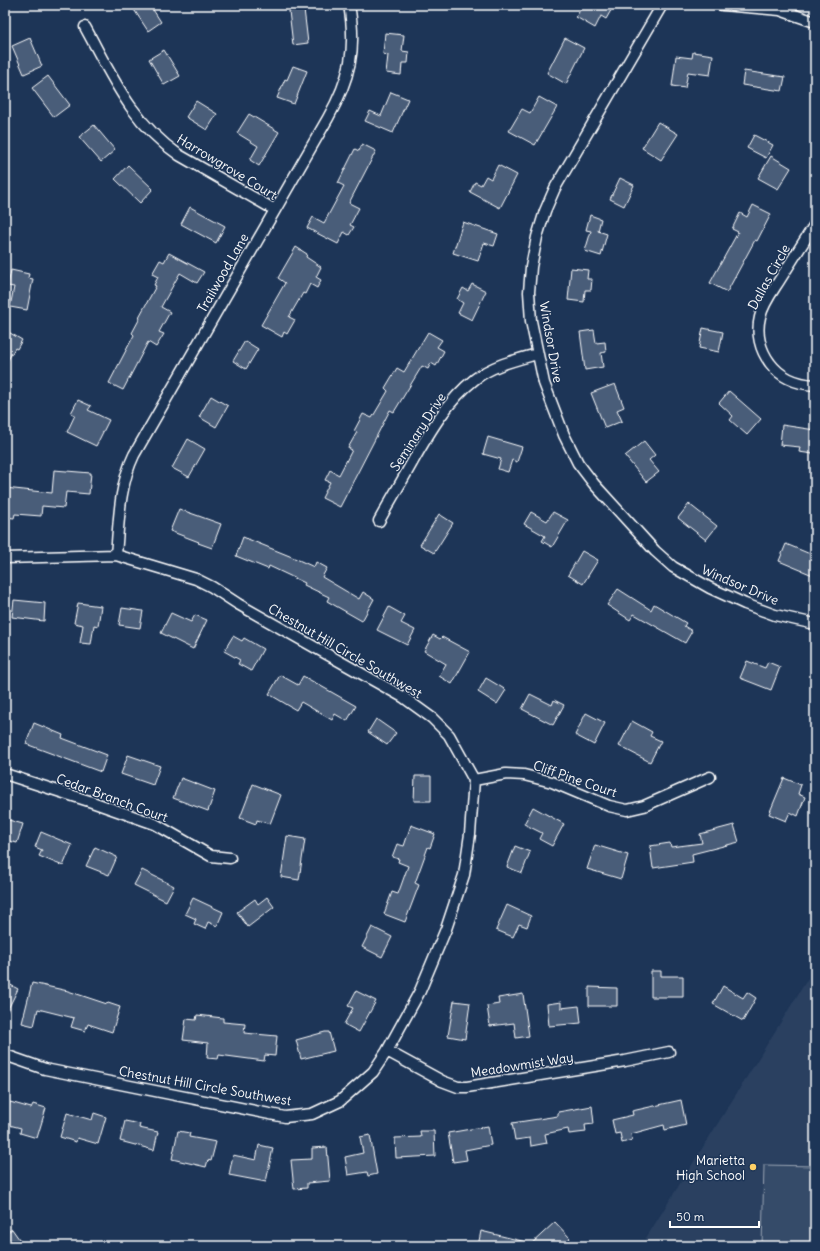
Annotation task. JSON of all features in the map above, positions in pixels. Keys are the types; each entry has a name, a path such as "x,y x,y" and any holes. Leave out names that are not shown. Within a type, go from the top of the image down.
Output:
{"street":[{"name":"Trailwood Lane","path":"116,555 120,506 124,478 128,466 336,104 345,83 351,62 352,44 352,27 349,5"},
{"name":"Windsor Drive","path":"662,5 556,188 545,211 537,237 531,267 529,292 531,321 544,383 564,435 578,463 594,484 655,551 673,567 710,588 745,604 775,615 815,624"},
{"path":"722,5 780,10 815,22"},
{"name":"Harrowgrove Court","path":"85,27 135,113 156,137 179,155 275,210"},
{"name":"Dallas Circle","path":"815,224 768,300 760,315 758,326 759,340 762,351 773,368 783,376 795,382 815,385"},
{"name":"Seminary Drive","path":"379,521 429,434 459,393 476,378 491,369 537,354"},
{"name":"Chestnut Hill Circle Southwest","path":"5,558 116,555 196,579 404,698 432,718 449,735 474,780 470,834 464,875 446,929 420,991 387,1051 373,1072 340,1101 312,1114 285,1117 45,1069 5,1055"},
{"name":"Cedar Branch Court","path":"5,774 155,824 211,856 230,858"},
{"name":"Cliff Pine Court","path":"474,780 506,774 524,775 552,782 609,806 626,810 644,806 710,777"},
{"name":"Meadowmist Way","path":"387,1051 442,1081 458,1087 467,1087 618,1062 669,1052"}],"shaded area":[{"name":"Marietta High School","path":"815,967 815,1246 641,1246 740,1088"},
{"path":"764,1165 815,1166 815,1246 762,1246"}],"building":[{"path":"131,5 150,5 161,22 148,31"},
{"path":"583,5 614,5 606,19 601,16 595,28 576,17"},
{"path":"304,9 308,43 293,45 289,11"},
{"path":"385,33 404,35 402,51 409,52 408,63 402,63 401,75 386,73 388,55 383,54"},
{"path":"30,38 42,66 24,74 12,46"},
{"path":"565,38 584,48 566,84 547,73"},
{"path":"164,50 180,76 164,85 149,59"},
{"path":"693,52 713,55 710,75 688,72 685,88 672,86 676,56 692,58"},
{"path":"293,66 307,71 294,104 277,98 285,79 287,80"},
{"path":"744,71 785,77 782,91 742,85"},
{"path":"48,76 70,105 54,117 32,88"},
{"path":"391,92 408,99 393,133 365,121 370,111 381,116"},
{"path":"539,97 557,107 535,145 509,131 522,109 530,113"},
{"path":"196,101 217,114 207,130 186,117"},
{"path":"249,114 279,132 259,166 250,160 258,146 237,133"},
{"path":"658,122 678,134 661,160 642,148"},
{"path":"94,125 115,150 101,162 79,137"},
{"path":"754,135 773,145 766,158 747,148"},
{"path":"362,144 376,151 349,203 359,208 350,225 354,227 349,235 344,232 338,244 307,228 313,217 324,223 344,186 338,183 355,149 359,151"},
{"path":"771,156 791,168 778,189 758,178"},
{"path":"128,165 153,189 140,203 115,179"},
{"path":"498,165 517,175 500,208 470,192 475,182 481,185 486,176 491,179"},
{"path":"620,178 634,185 624,206 610,199"},
{"path":"753,205 771,214 727,292 710,283 738,232 732,229 740,213 747,217"},
{"path":"190,207 225,226 216,243 181,224"},
{"path":"590,215 601,219 598,231 607,234 601,256 585,251 591,231 586,230"},
{"path":"463,222 498,234 494,246 484,243 478,261 453,253"},
{"path":"296,247 307,254 306,257 321,267 316,277 321,280 317,288 310,284 305,294 303,293 289,317 295,320 287,334 284,332 282,337 261,325 285,283 278,278"},
{"path":"169,253 204,272 197,283 180,273 161,307 170,312 159,332 164,334 156,347 148,342 123,390 109,383 134,335 132,333 140,318 139,317 156,286 154,285 158,277 152,274 160,260 164,262"},
{"path":"571,268 588,270 587,279 592,279 591,290 585,290 584,302 568,300"},
{"path":"11,270 29,274 28,278 33,279 27,310 10,307 14,287 8,286"},
{"path":"472,284 486,291 472,320 458,313 463,303 457,299 463,288 468,291"},
{"path":"703,328 723,332 719,352 699,348"},
{"path":"5,330 22,340 17,349 15,348 5,365"},
{"path":"594,330 596,343 605,342 606,352 601,353 603,367 585,370 580,332"},
{"path":"428,332 442,340 437,347 444,351 436,366 431,363 428,369 422,366 394,412 390,410 340,507 322,498 330,482 325,480 330,470 339,475 352,450 348,448 357,432 354,431 363,414 372,418 388,391 385,388 397,368 404,372"},
{"path":"245,341 258,349 246,369 233,361"},
{"path":"615,384 624,407 617,410 622,421 605,428 591,393"},
{"path":"729,391 761,419 747,435 730,420 733,416 719,403"},
{"path":"211,396 228,406 216,427 199,417"},
{"path":"78,400 91,406 88,410 109,420 96,446 67,432 75,415 71,413"},
{"path":"782,425 815,430 813,454 799,452 800,447 780,445"},
{"path":"488,437 522,447 517,462 512,460 508,472 498,469 501,459 483,454"},
{"path":"188,439 205,449 189,477 172,468"},
{"path":"644,441 655,455 649,460 659,472 646,482 625,456"},
{"path":"54,470 91,473 89,494 66,492 64,508 42,506 41,516 15,514 14,518 5,517 5,488 52,493"},
{"path":"689,504 717,526 706,540 678,518"},
{"path":"179,509 221,524 212,548 170,531"},
{"path":"531,512 547,521 553,512 568,520 552,547 542,541 545,536 524,524"},
{"path":"439,514 453,523 434,553 420,545"},
{"path":"243,537 314,567 316,562 327,568 322,577 359,599 363,592 374,599 362,621 327,601 329,597 304,585 305,583 269,566 268,569 236,556"},
{"path":"786,544 815,556 815,576 779,561"},
{"path":"582,551 598,560 583,584 568,575"},
{"path":"618,589 651,610 654,604 686,623 684,626 692,631 685,643 634,614 630,620 607,605"},
{"path":"14,600 45,603 44,621 12,617"},
{"path":"78,603 101,606 98,626 94,625 91,644 80,643 83,625 74,623"},
{"path":"389,607 405,616 401,623 415,630 407,645 377,630"},
{"path":"122,608 143,611 140,628 119,625"},
{"path":"171,613 191,622 195,615 207,620 193,649 161,633"},
{"path":"433,635 440,639 442,637 470,652 452,684 439,676 446,664 424,651"},
{"path":"233,636 242,641 244,638 263,649 251,671 238,664 240,660 224,651"},
{"path":"747,661 765,668 768,662 780,667 771,690 740,678"},
{"path":"280,675 298,685 303,676 356,706 347,721 335,714 332,720 301,702 296,710 269,694"},
{"path":"486,678 506,690 497,704 478,692"},
{"path":"530,694 552,705 554,700 564,705 553,725 522,709"},
{"path":"586,713 605,723 594,745 575,735"},
{"path":"376,719 396,733 387,745 368,732"},
{"path":"632,721 652,732 650,736 661,741 650,762 619,746"},
{"path":"34,723 63,735 62,738 107,755 101,772 26,744"},
{"path":"128,755 160,766 153,785 121,774"},
{"path":"415,776 431,776 431,801 414,801"},
{"path":"181,778 215,791 208,811 173,798"},
{"path":"784,778 801,785 798,794 805,797 798,816 790,812 786,821 769,814"},
{"path":"253,784 281,795 270,824 257,820 256,824 240,818"},
{"path":"533,807 564,824 552,846 539,839 542,833 524,824"},
{"path":"5,819 23,824 17,843 5,840"},
{"path":"411,825 435,834 430,848 428,847 415,883 419,885 405,922 384,914 392,892 398,894 408,866 398,862 399,859 392,857 397,844 404,846"},
{"path":"734,825 739,842 692,854 693,862 653,868 650,846 670,843 671,847 702,843 700,834"},
{"path":"41,832 72,845 63,866 39,856 42,850 35,847"},
{"path":"287,836 305,839 299,880 281,877"},
{"path":"595,845 628,855 621,879 587,869"},
{"path":"515,846 530,852 522,873 507,867"},
{"path":"95,847 117,857 109,875 86,866"},
{"path":"142,870 174,886 166,901 134,885"},
{"path":"267,897 274,907 248,927 237,912 255,899 258,904"},
{"path":"193,898 223,912 217,926 208,922 205,929 194,924 196,919 185,914"},
{"path":"507,905 531,916 527,927 519,924 513,937 496,930"},
{"path":"372,927 392,937 382,957 362,947"},
{"path":"651,971 661,971 661,976 683,976 683,997 651,997"},
{"path":"5,982 18,989 5,1015"},
{"path":"32,983 68,991 120,1007 112,1032 88,1024 85,1031 71,1027 74,1018 38,1009 34,1026 22,1023"},
{"path":"723,986 743,998 747,992 756,998 743,1021 713,1004"},
{"path":"589,987 617,988 617,1006 589,1006"},
{"path":"356,991 376,1001 359,1032 344,1024 353,1008 348,1006"},
{"path":"523,994 529,1036 516,1038 514,1023 490,1026 487,1006 499,1004 498,998"},
{"path":"454,1001 470,1003 465,1039 448,1036"},
{"path":"561,1002 561,1008 579,1006 581,1023 549,1026 547,1004"},
{"path":"197,1015 223,1018 223,1022 245,1024 244,1033 277,1036 275,1056 265,1055 264,1061 219,1055 218,1059 207,1058 208,1043 183,1040 186,1019 196,1020"},
{"path":"329,1032 334,1051 301,1059 296,1040"},
{"path":"681,1100 686,1125 665,1130 664,1125 631,1134 632,1140 622,1143 620,1133 615,1134 612,1120 633,1115 632,1111"},
{"path":"10,1102 31,1108 33,1104 46,1108 37,1138 20,1133 21,1128 5,1124 5,1117"},
{"path":"592,1106 594,1124 585,1125 586,1132 569,1134 568,1129 545,1134 547,1143 531,1146 530,1138 515,1140 512,1123 558,1116 558,1112"},
{"path":"67,1113 92,1120 94,1113 106,1117 98,1144 77,1138 76,1142 60,1137"},
{"path":"125,1121 140,1124 139,1128 158,1132 154,1150 120,1141"},
{"path":"488,1126 491,1145 465,1150 467,1160 453,1162 448,1133"},
{"path":"178,1131 190,1133 189,1137 216,1142 211,1161 208,1160 206,1167 172,1159"},
{"path":"420,1131 434,1131 435,1156 396,1158 395,1138 421,1137"},
{"path":"370,1135 377,1174 368,1176 367,1172 348,1175 345,1157 363,1153 360,1137"},
{"path":"259,1145 273,1148 266,1182 229,1175 233,1155 256,1160"},
{"path":"327,1147 330,1181 307,1183 307,1188 294,1189 291,1160 312,1159 312,1148"},
{"path":"555,1222 570,1238 567,1242 571,1246 529,1246"},
{"path":"12,1229 24,1246 5,1246 5,1234"},
{"path":"481,1231 526,1242 526,1246 478,1246"}],"place":[{"name":"Marietta High School","path":"753,1167"}]}
